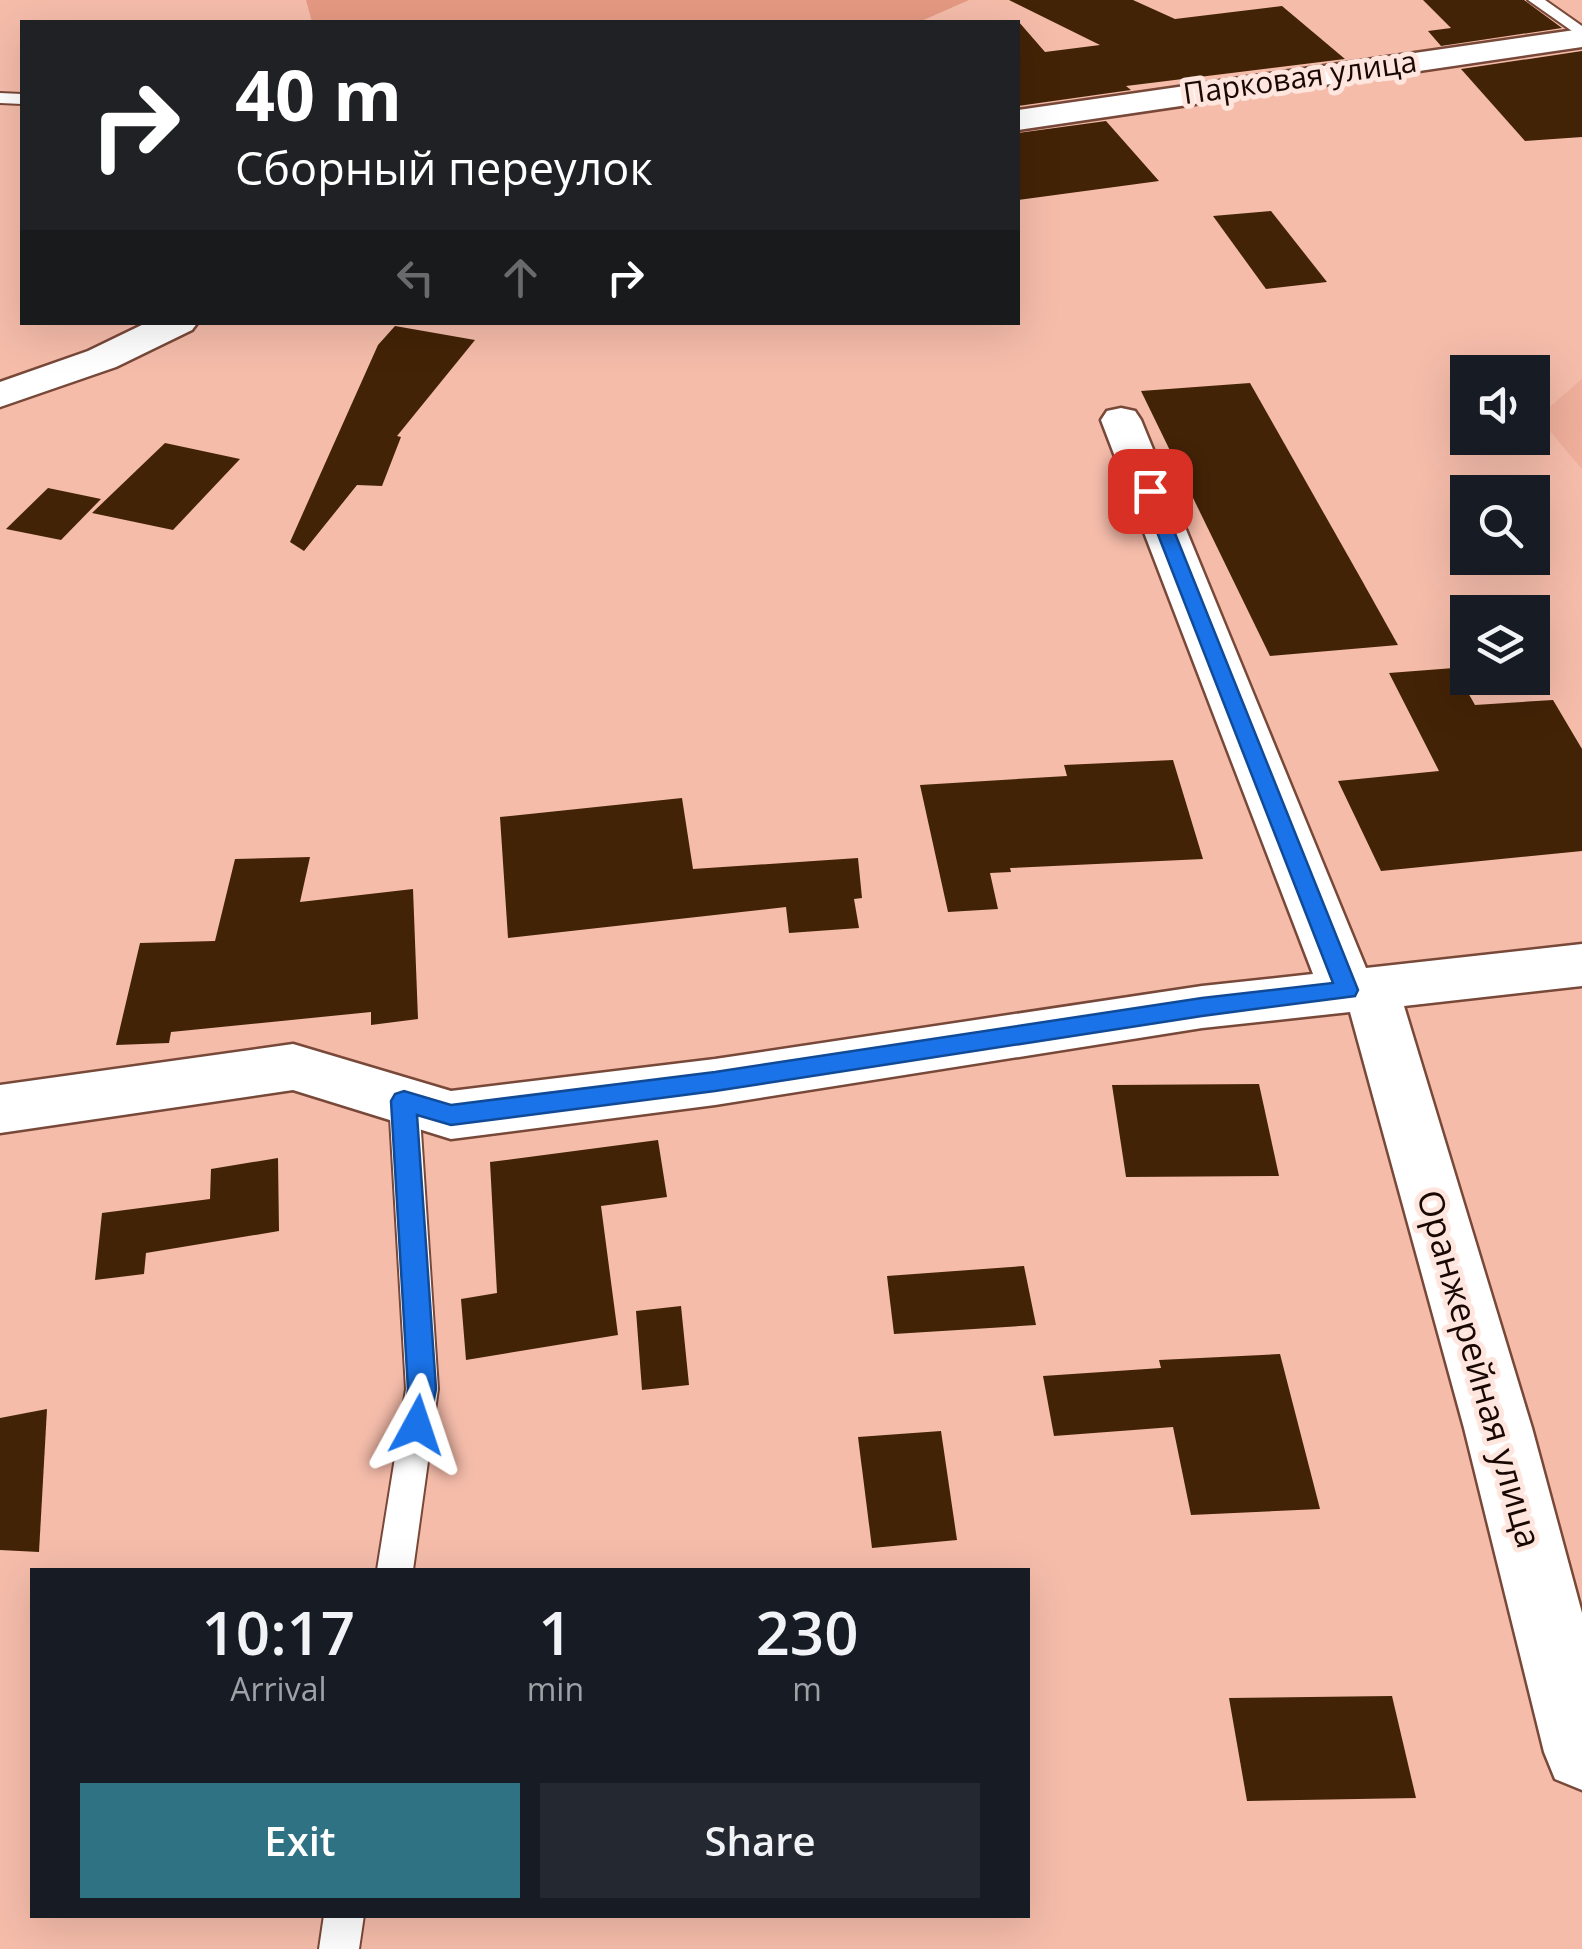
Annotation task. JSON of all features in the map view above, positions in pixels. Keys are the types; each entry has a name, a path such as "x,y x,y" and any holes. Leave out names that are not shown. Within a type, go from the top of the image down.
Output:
{"street":[{"name":"Парковая улица","path":"1020,120 1582,36"},
{"path":"0,395 102,359 174,325"},
{"name":"Оранжерейная улица","path":"1122,420 1359,989 1498,1428 1582,1752"},
{"path":"0,1109 292,1067 451,1115 715,1082 1202,1007 1582,965"}],"lane":[{"path":"1535,0 1582,36"},
{"path":"395,1568 422,1389 404,1101"},
{"path":"339,1949 344,1918"}],"shaded area":[{"path":"306,0 969,0 924,20 311,20"},
{"path":"1582,379 1582,469 1550,431 1550,407"}],"building":[{"path":"1009,0 1133,0 1175,19 1282,6 1345,59 1126,86 1131,90 1020,106 1020,23 1045,52 1100,45"},
{"path":"1423,0 1524,0 1562,28 1441,46 1428,31 1451,28"},
{"path":"1582,51 1582,137 1525,141 1461,69"},
{"path":"1106,121 1159,181 1020,200 1020,133"},
{"path":"1271,211 1327,282 1266,289 1213,216"},
{"path":"395,326 475,340 397,436 401,437 382,486 357,485 304,551 290,542 378,345"},
{"path":"1250,383 1398,645 1270,656 1141,391"},
{"path":"165,443 240,459 173,530 92,513"},
{"path":"48,488 101,499 61,540 6,529"},
{"path":"1450,668 1450,695 1469,695 1475,705 1553,700 1582,749 1582,851 1381,871 1338,781 1439,771 1389,673"},
{"path":"1173,760 1203,859 1010,868 1011,872 990,873 998,909 948,912 920,785 1067,776 1064,765"},
{"path":"682,798 693,869 858,858 862,898 854,899 859,928 789,933 786,907 508,938 500,817"},
{"path":"310,857 300,902 413,889 418,1019 371,1025 371,1012 171,1032 169,1043 116,1045 140,943 215,941 235,859"},
{"path":"1259,1084 1279,1176 1126,1177 1112,1085"},
{"path":"658,1140 667,1197 601,1206 618,1335 466,1360 461,1299 497,1293 490,1162"},
{"path":"278,1158 279,1231 146,1253 144,1274 95,1280 102,1213 210,1199 211,1169"},
{"path":"1024,1266 1036,1325 894,1334 887,1276"},
{"path":"681,1306 689,1385 642,1390 636,1311"},
{"path":"1280,1354 1320,1509 1191,1515 1173,1427 1054,1436 1043,1376 1161,1368 1159,1360"},
{"path":"47,1409 39,1552 0,1550 0,1418"},
{"path":"941,1431 957,1540 872,1548 858,1437"},
{"path":"1392,1696 1416,1798 1247,1801 1229,1698"}],"route":[{"path":"417,1425 422,1389 404,1101 451,1115 715,1082 1202,1007 1347,990 1150,491"}]}
